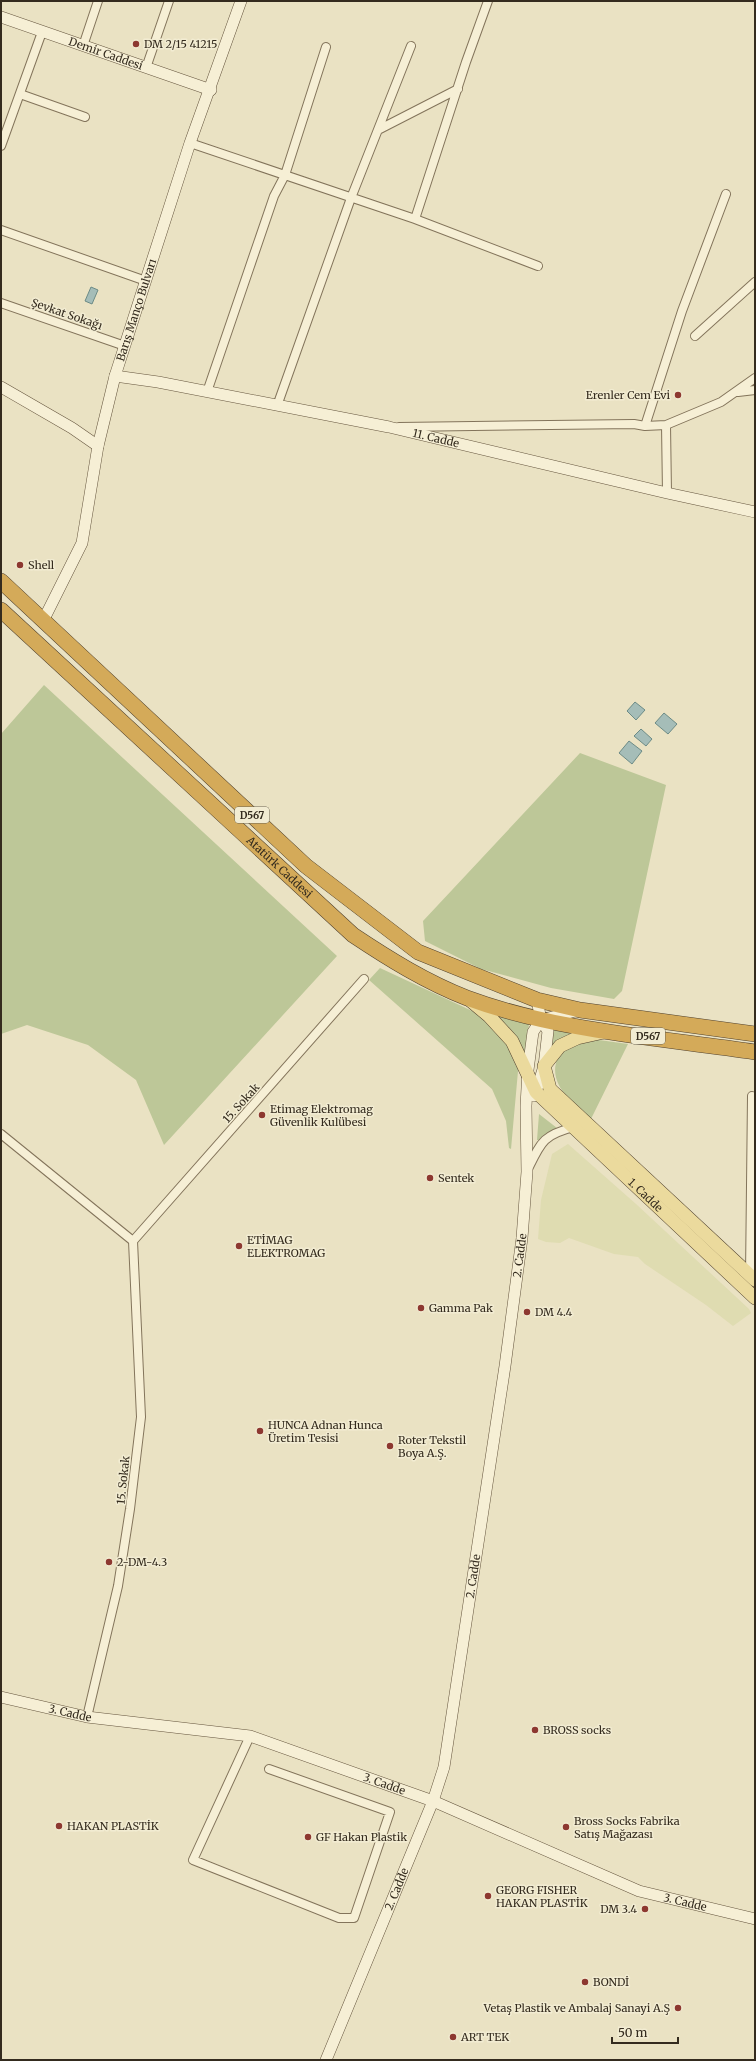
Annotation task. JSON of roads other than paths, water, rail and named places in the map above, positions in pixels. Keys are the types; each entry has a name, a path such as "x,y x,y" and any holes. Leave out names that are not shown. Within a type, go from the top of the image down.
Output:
{"highway":[{"name":"D567","path":"1,581 306,866 418,952 537,1000 580,1010 755,1034"},
{"name":"Atatürk Caddesi","path":"1,610 353,935 403,967 467,998 540,1020"},
{"name":"D567","path":"540,1020 755,1052"}],"main road":[{"path":"467,998 489,1016 512,1041 528,1070 536,1092"},
{"path":"550,1089 544,1066 560,1046 576,1038 610,1031"},
{"name":"1. Cadde","path":"550,1089 753,1278"},
{"name":"1. Cadde","path":"536,1092 755,1298"}],"street":[{"path":"83,46 98,1"},
{"path":"146,68 169,1"},
{"name":"Barış Manço Bulvarı","path":"43,621 82,543 98,446 115,376 190,143 211,90 241,1"},
{"path":"415,220 488,1"},
{"name":"Demir Caddesi","path":"1,18 211,90"},
{"path":"1,146 42,32"},
{"path":"277,406 351,198 411,46"},
{"path":"207,392 274,196 285,175 326,47"},
{"path":"378,130 458,89"},
{"path":"20,94 85,117"},
{"path":"190,143 415,220 538,266"},
{"path":"645,426 682,312 726,194"},
{"path":"1,230 146,281"},
{"path":"695,336 755,282"},
{"name":"Şevkat Sokağı","path":"1,303 125,346"},
{"name":"11. Cadde","path":"115,376 389,427 666,493 755,512"},
{"path":"389,427 634,424 645,426 666,425 721,402 755,378"},
{"path":"1,387 72,428 98,446"},
{"path":"737,392 755,390"},
{"path":"666,425 666,493"},
{"name":"15. Sokak","path":"87,1717 118,1586 130,1510 141,1417 133,1240 364,979"},
{"path":"526,1106 536,1092 544,1066 548,1031 540,1020 537,1000"},
{"path":"540,1020 580,1010"},
{"name":"2. Cadde","path":"326,2060 433,1801 444,1767 505,1366 522,1238 527,1172 526,1106 528,1070 532,1032 540,1020"},
{"path":"536,1092 550,1089"},
{"path":"752,1096 753,1278"},
{"path":"527,1172 541,1143 559,1131 574,1127"},
{"path":"1,1134 133,1240"},
{"name":"3. Cadde","path":"1,1697 87,1717 250,1736 433,1801 639,1891 755,1919"},
{"path":"250,1736 193,1860 339,1918 354,1918 390,1812 269,1769"}],"water":[{"path":"91,287 98,290 92,304 85,301"},
{"path":"635,702 645,710 636,720 627,711"},
{"path":"664,713 677,724 668,734 655,723"},
{"path":"641,729 652,739 646,746 634,736"},
{"path":"629,741 642,751 632,764 619,753"}],"place":[{"name":"DM 2/15 41215","path":"136,44"},
{"name":"Erenler Cem Evi","path":"678,395"},
{"name":"Shell","path":"20,565"},
{"name":"Etimag Elektromag Güvenlik Kulübesi","path":"262,1115"},
{"name":"Sentek","path":"430,1178"},
{"name":"ETİMAG ELEKTROMAG","path":"239,1246"},
{"name":"Gamma Pak","path":"421,1308"},
{"name":"DM 4.4","path":"527,1312"},
{"name":"HUNCA Adnan Hunca Üretim Tesisi","path":"260,1431"},
{"name":"Roter Tekstil Boya A.Ş.","path":"390,1446"},
{"name":"2-DM-4.3","path":"109,1562"},
{"name":"BROSS socks","path":"535,1730"},
{"name":"HAKAN PLASTİK","path":"59,1826"},
{"name":"Bross Socks Fabrika Satış Mağazası","path":"566,1827"},
{"name":"GF Hakan Plastik","path":"308,1837"},
{"name":"GEORG FISHER HAKAN PLASTİK","path":"488,1896"},
{"name":"DM 3.4","path":"645,1909"},
{"name":"BONDİ","path":"585,1982"},
{"name":"Vetaş Plastik ve Ambalaj Sanayi A.Ş","path":"678,2008"},
{"name":"ART TEK","path":"453,2037"}]}
